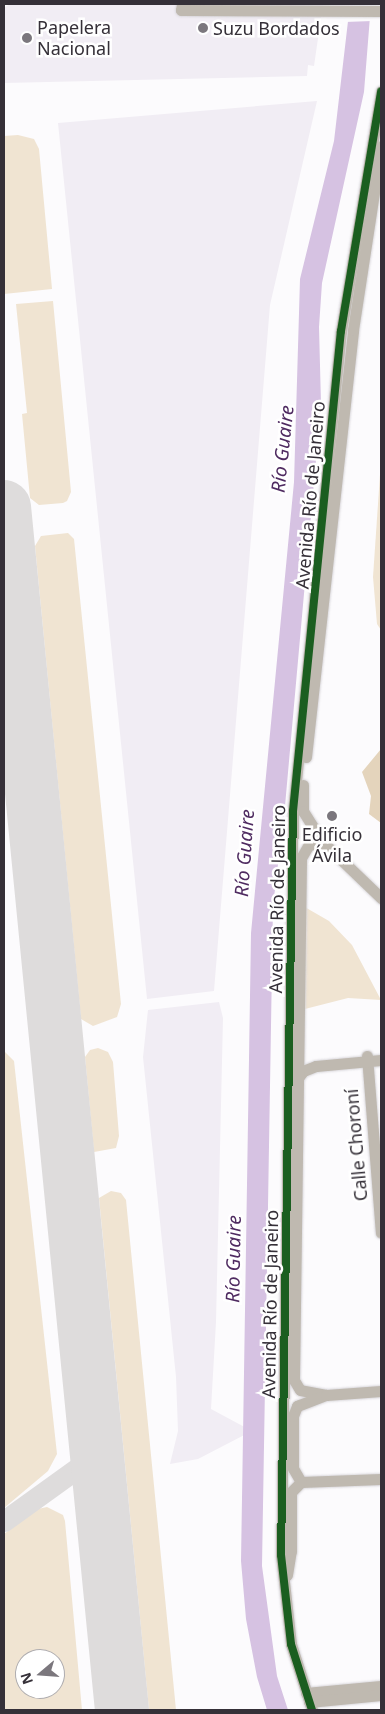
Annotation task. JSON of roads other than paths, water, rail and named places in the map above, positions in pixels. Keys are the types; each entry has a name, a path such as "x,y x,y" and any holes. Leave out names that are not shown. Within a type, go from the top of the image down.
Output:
{"street":[{"path":"182,7 331,8 379,11"},
{"name":"Avenida Río de Janeiro","path":"309,1702 291,1644 280,1555 293,811 335,388 358,219 381,91"},
{"name":"Avenida Río de Janeiro","path":"328,846 307,818 302,797 353,330 381,146"},
{"name":"Avenida Río de Janeiro","path":"326,1396 300,1390 294,1380 299,1055 298,1004 302,852 309,844 328,846"},
{"path":"328,846 381,898"},
{"path":"290,955 298,1004"},
{"path":"299,1055 315,1060 367,1058 381,1060"},
{"path":"298,1078 303,1071 316,1066 381,1055"},
{"name":"Calle Choroní","path":"367,1058 381,1232"},
{"path":"285,1332 295,1291"},
{"path":"381,1390 326,1396 304,1401 294,1412 293,1468 301,1482 381,1478"},
{"name":"Avenida Río de Janeiro","path":"284,1588 291,1551 291,1492 301,1482"},
{"path":"309,1702 381,1686"},
{"path":"309,1702 381,1695"}],"place":[{"name":"Suzu Bordados","path":"203,28"},
{"name":"Papelera Nacional","path":"27,38"},
{"name":"Edificio Ávila","path":"332,816"}],"water label":[{"name":"Río Guaire","path":"283,449"},
{"name":"Río Guaire","path":"245,853"},
{"name":"Río Guaire","path":"234,1259"}]}
